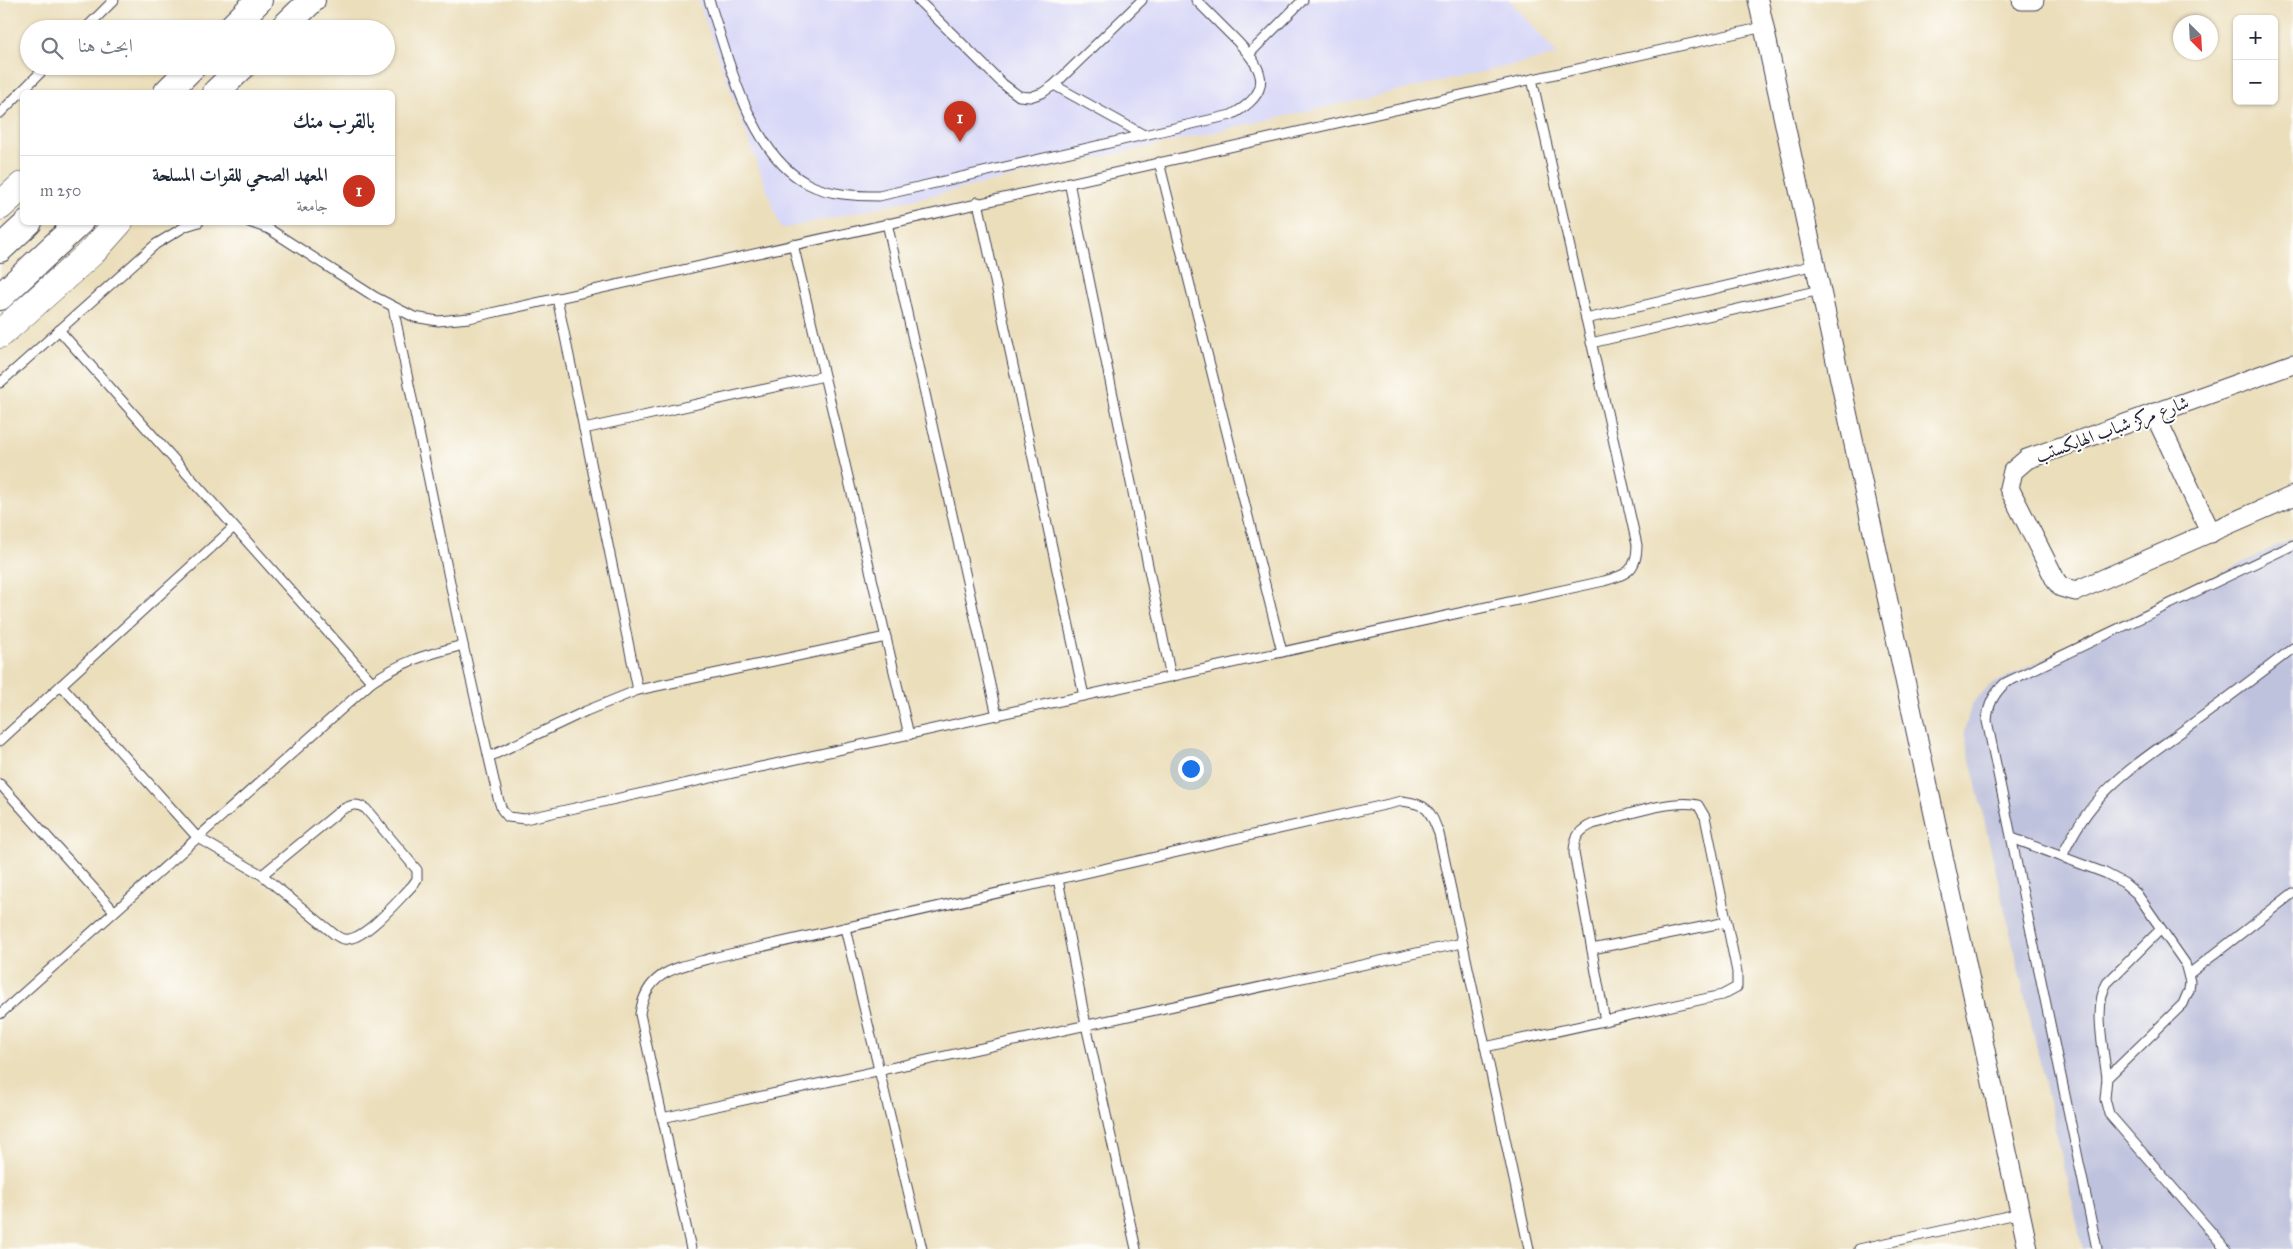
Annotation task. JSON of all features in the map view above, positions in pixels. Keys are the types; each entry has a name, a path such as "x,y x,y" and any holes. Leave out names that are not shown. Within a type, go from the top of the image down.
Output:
{"highway":[{"path":"0,206 20,188"},
{"path":"0,334 93,251 116,225"}],"main road":[{"path":"239,20 259,0"},
{"path":"291,20 312,0"},
{"path":"169,90 184,75"},
{"path":"218,90 234,75"},
{"path":"0,250 26,225"},
{"path":"0,296 74,228"}],"street":[{"path":"1758,0 2028,1249"},
{"path":"2022,0 2034,0"},
{"name":"شارع مركز شباب الهايكستب","path":"2292,366 2027,459 2013,471 2009,488 2056,581 2068,590 2083,590 2293,496"},
{"path":"2154,413 2211,533"}],"lane":[{"path":"94,20 114,0"},
{"path":"709,0 756,129 769,150 789,172 810,185 848,195 879,196 1231,115 1246,106 1257,95 1261,81 1259,68 1249,54 1196,0"},
{"path":"918,0 1003,84 1019,96 1030,97 1042,93 1054,84 1142,0"},
{"path":"1249,54 1303,0"},
{"path":"258,225 269,229 393,307 414,317 438,321 469,318 978,202 1764,27"},
{"path":"23,90 38,75"},
{"path":"393,307 463,645 502,810 508,817 525,820 1604,581 1620,577 1632,569 1637,558 1637,545 1532,79"},
{"path":"1054,84 1144,135"},
{"path":"0,113 20,93"},
{"path":"1159,162 1282,652"},
{"path":"1069,182 1172,677"},
{"path":"978,202 1084,696"},
{"path":"887,223 997,716"},
{"path":"0,383 156,244 190,225"},
{"path":"792,244 909,735"},
{"path":"1586,319 1815,265"},
{"path":"1591,343 1820,290"},
{"path":"557,298 638,690"},
{"path":"59,330 372,682"},
{"path":"584,429 824,376"},
{"path":"0,741 234,527"},
{"path":"2097,1249 1987,721 1990,705 1997,691 2005,684 2293,546"},
{"path":"489,757 586,711 638,690 886,637"},
{"path":"0,1014 372,682 397,665 463,645"},
{"path":"2062,857 2069,840 2088,810 2117,778 2293,648"},
{"path":"61,684 198,837 262,875 334,934 344,939 357,937 369,929 412,886 417,879 417,870 366,809 359,804 351,804 341,810 262,875"},
{"path":"0,784 114,911"},
{"path":"691,1249 640,1014 642,997 654,980 677,968 712,958 1402,801 1420,803 1432,816 1439,834 1529,1249"},
{"path":"1485,1047 1605,1021 1731,991 1737,987 1738,980 1727,922 1703,811 1698,805 1689,802 1678,803 1593,824 1583,828 1577,836 1574,843 1574,853 1605,1021"},
{"path":"2012,838 2105,873 2124,883 2137,894 2185,964 2189,974 2189,990 2183,1004 2107,1078"},
{"path":"1058,879 1086,1025 1136,1249"},
{"path":"2189,974 2293,893"},
{"path":"1592,949 1727,922"},
{"path":"845,928 922,1249"},
{"path":"2161,929 2103,989 2100,1010 2107,1078 2104,1092 2109,1114 2226,1249"},
{"path":"662,1118 1462,943"},
{"path":"1859,1249 2021,1213"},
{"path":"1902,1239 1904,1249"}],"shaded area":[{"path":"698,0 1509,0 1558,55 781,229"},
{"path":"2293,538 2293,1249 2083,1249 1964,733 1971,705 1989,686"}],"place":[{"name":"المعهد الصحي للقوات المسلحة","path":"960,142"}]}
